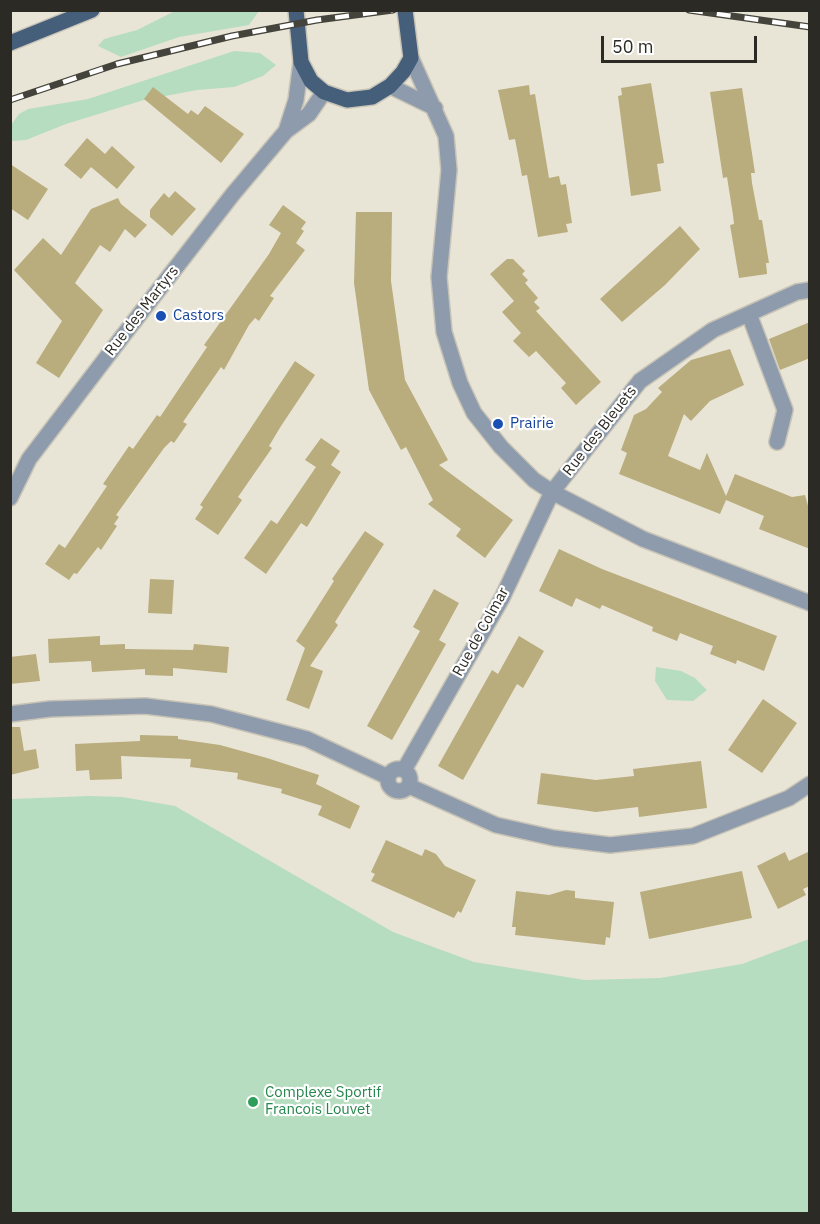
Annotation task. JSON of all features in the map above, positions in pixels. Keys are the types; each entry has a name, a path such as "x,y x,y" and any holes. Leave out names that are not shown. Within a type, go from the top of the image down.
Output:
{"main road":[{"path":"10,43 92,10"},
{"path":"296,10 301,62 310,81 324,92 347,100 372,97 390,86 403,72 411,58 405,10"}],"street":[{"path":"411,58 446,135 449,170 439,277 444,332 460,383 474,413 501,447 534,480 552,492 643,539 810,603"},
{"name":"Rue des Martyrs","path":"286,131 296,100 301,62"},
{"path":"390,86 435,108"},
{"name":"Rue des Martyrs","path":"10,498 29,459 233,194 286,131 309,114 324,92"},
{"name":"Rue des Bleuets","path":"552,492 640,381 713,330 797,292 810,290"},
{"path":"749,314 786,410 777,442"},
{"name":"Rue de Colmar","path":"404,770 502,598 552,492"},
{"path":"10,714 50,709 145,706 211,714 307,739 388,777"},
{"path":"394,769 404,770 409,775 409,786 401,791 394,790 388,783 388,777 394,769"},
{"path":"409,786 496,825 554,838 610,845 693,836 789,798 810,784"}],"green space":[{"path":"177,10 259,11 249,25 179,37 121,57 98,46 104,39 137,30"},
{"path":"234,51 260,53 276,65 263,76 234,87 197,90 144,100 66,124 26,140 11,141 11,125 19,114 28,109 88,99"},
{"path":"656,667 681,671 695,678 707,690 693,701 667,700 655,681"},
{"name":"Complexe Sportif Francois Louvet","path":"122,797 175,806 393,932 474,962 585,980 660,978 742,964 809,939 809,1213 11,1213 11,799"}],"building":[{"path":"651,83 664,163 657,164 661,191 631,196 618,96 622,95 621,88"},
{"path":"529,85 530,95 535,94 549,178 559,176 561,185 566,184 572,223 566,224 568,232 538,237 527,175 522,176 515,139 509,140 498,90"},
{"path":"153,87 188,114 191,110 198,115 205,106 244,134 221,163 144,99"},
{"path":"742,88 755,173 751,173 752,183 759,220 762,220 769,263 766,263 767,274 739,278 730,225 734,224 733,215 727,177 723,178 710,92"},
{"path":"87,138 105,154 112,146 135,167 117,189 91,167 81,179 64,165"},
{"path":"10,164 48,189 28,220 10,208"},
{"path":"175,191 196,209 172,236 150,217 150,210 164,193 169,198"},
{"path":"118,198 121,204 147,225 135,238 125,229 110,252 100,245 75,283 103,310 59,378 36,363 62,321 14,270 43,238 61,255 91,209"},
{"path":"283,205 306,222 301,229 304,231 296,243 305,250 270,296 274,298 259,321 255,318 249,325 224,370 221,367 183,422 187,424 174,443 171,441 164,448 116,515 119,517 114,524 117,526 101,550 98,547 77,574 74,573 69,580 45,564 59,544 65,548 107,486 103,484 129,446 133,449 157,415 160,417 207,347 204,345 269,254 281,233 269,225"},
{"path":"356,212 392,212 391,281 405,380 448,460 439,465 513,520 485,558 456,536 461,529 428,504 433,500 406,447 401,450 369,390 354,283"},
{"path":"680,226 700,249 665,285 622,322 600,299"},
{"path":"507,259 513,259 525,271 522,274 528,280 525,283 538,298 534,302 540,308 536,311 601,382 576,405 561,388 566,383 536,351 529,357 513,341 521,333 502,312 514,301 490,274"},
{"path":"810,322 810,358 780,370 769,339"},
{"path":"730,349 744,385 710,401 691,421 684,414 668,456 700,470 707,453 726,496 735,474 792,497 805,495 810,513 810,549 759,529 764,516 726,500 720,514 619,474 627,453 621,450 634,415 646,409 662,392 658,388 691,360"},
{"path":"295,361 315,375 281,426 269,446 272,448 238,497 242,500 218,535 195,519 203,507 200,505"},
{"path":"321,438 340,451 331,465 341,472 307,527 301,523 266,574 244,558 271,520 277,524 316,467 305,460"},
{"path":"365,531 384,544 335,622 338,625 310,666 323,671 309,709 286,700 305,648 296,641 334,581 332,579"},
{"path":"559,549 602,569 777,636 764,671 737,660 736,664 710,654 713,646 680,633 677,641 652,631 653,627 602,605 600,609 576,598 572,607 539,591"},
{"path":"150,579 174,580 172,614 148,613"},
{"path":"434,589 459,603 439,640 446,644 392,740 367,726 420,631 413,627"},
{"path":"100,636 100,645 125,644 125,649 193,650 194,644 229,647 227,673 173,668 173,676 145,675 145,669 92,672 91,661 49,663 48,639"},
{"path":"519,636 544,651 523,688 517,684 463,780 438,766 492,670 498,674"},
{"path":"36,654 40,681 10,684 10,657"},
{"path":"763,699 797,723 762,773 728,750"},
{"path":"10,727 20,727 24,751 36,749 39,768 10,775"},
{"path":"140,735 178,736 178,739 220,745 267,758 319,775 316,784 360,806 350,829 318,815 322,806 281,793 282,789 237,779 238,773 190,767 191,759 121,756 122,779 90,780 89,770 76,771 75,744 140,741"},
{"path":"701,761 707,808 639,817 638,807 596,812 537,804 541,773 596,780 634,776 633,769"},
{"path":"386,840 422,856 425,849 436,854 445,866 476,880 461,913 458,911 454,918 371,881 375,874 371,872"},
{"path":"810,851 810,886 803,889 806,895 778,909 757,866 785,852 789,861"},
{"path":"742,871 752,918 649,939 640,892"},
{"path":"566,890 575,891 575,898 614,902 610,938 606,937 605,945 515,935 516,927 512,927 516,891 549,895"}],"railway":[{"path":"10,100 117,64 232,36 317,20 393,10"},
{"path":"689,10 810,27"}],"place":[{"name":"Castors","path":"161,316"},
{"name":"Prairie","path":"498,424"},
{"name":"Complexe Sportif Francois Louvet","path":"253,1102"}]}
